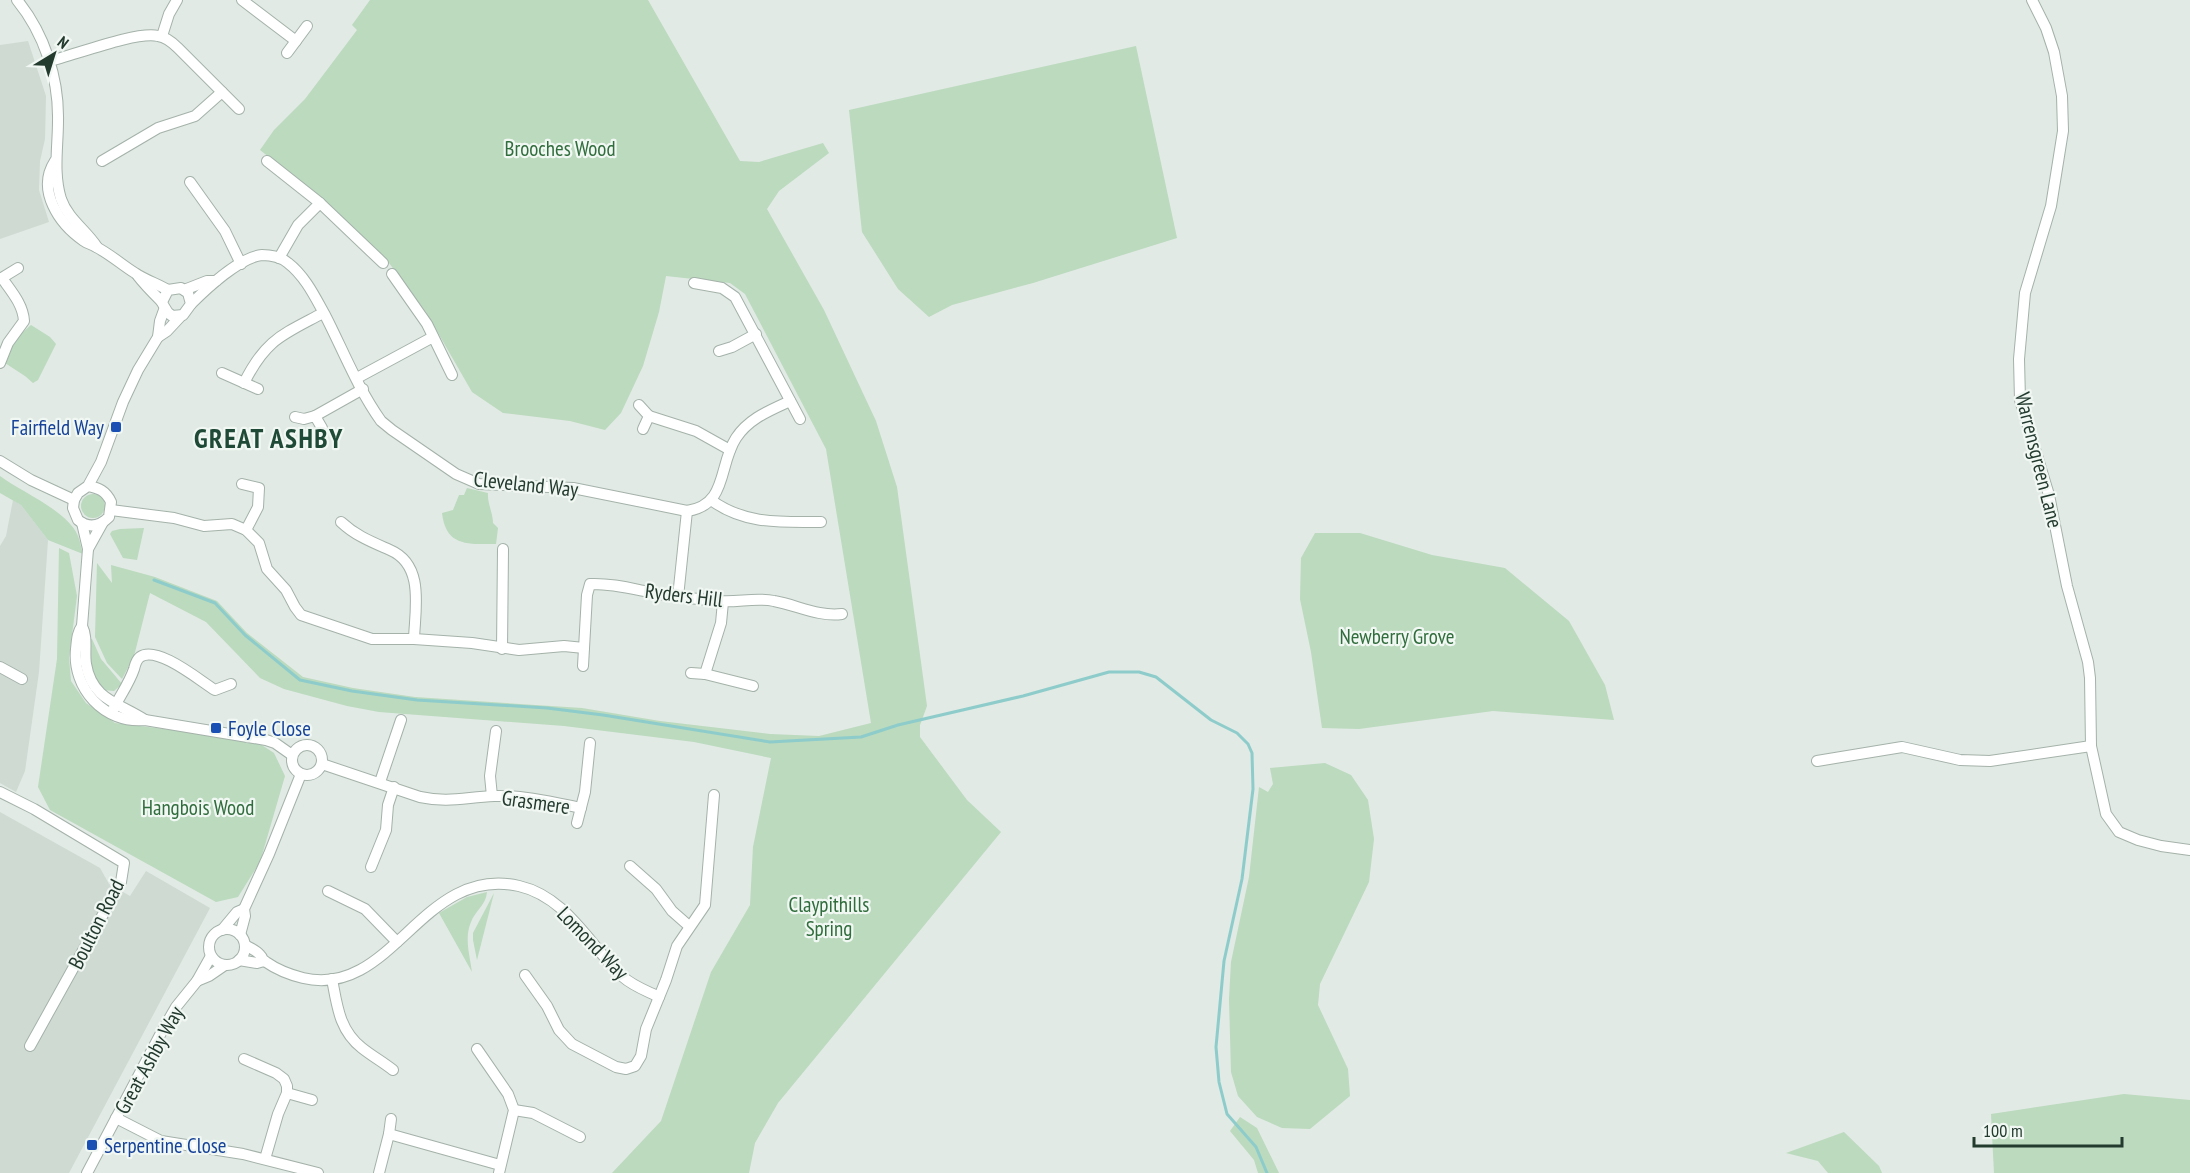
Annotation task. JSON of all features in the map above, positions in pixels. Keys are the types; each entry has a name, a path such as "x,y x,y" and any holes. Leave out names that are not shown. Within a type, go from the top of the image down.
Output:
{"street":[{"path":"17,0 33,25 50,61 57,95 55,161 63,202 68,213 91,237 97,247 138,276 168,290 175,288 184,290 207,281 216,281"},
{"path":"162,36 169,14 177,0"},
{"path":"242,0 296,41"},
{"name":"Warrensgreen Lane","path":"2032,0 2046,28 2054,52 2062,96 2063,131 2051,206 2025,293 2019,359 2019,389 2023,411 2049,495 2067,586 2088,662 2091,688 2091,746 2106,814 2119,832 2160,846 2190,850"},
{"path":"287,53 307,26"},
{"path":"50,61 132,37 150,34 162,36 178,48 239,109"},
{"path":"102,161 158,128 195,116 222,92"},
{"path":"267,161 320,203 383,263"},
{"path":"189,182 225,231 241,264"},
{"path":"158,337 187,312 191,304 216,281 241,264 262,255 279,258 298,225 320,203"},
{"name":"Cleveland Way","path":"279,258 289,264 302,278 386,426 467,480 479,484 573,488 687,511"},
{"path":"0,363 8,343 24,321 19,304 1,278 18,268"},
{"path":"392,274 416,306 452,375"},
{"path":"138,276 172,316 181,316"},
{"path":"694,283 722,288 735,297 800,419"},
{"path":"168,290 158,337 138,370 123,402 101,462 88,486 78,493 74,500 73,508 75,515 82,523 88,549 82,626 85,633 89,675 97,690 113,710 133,712 145,720 266,740 295,751"},
{"path":"184,290 191,304"},
{"path":"244,383 256,359 274,340 323,313"},
{"path":"719,351 756,334"},
{"path":"357,378 433,337"},
{"path":"222,373 258,389"},
{"path":"295,417 304,419 315,416 363,389"},
{"path":"678,597 687,511 700,509 711,500 730,450 736,438 748,424 790,400"},
{"path":"639,405 649,416 690,429 730,450"},
{"path":"315,416 322,428"},
{"path":"643,429 649,416"},
{"path":"0,461 31,480 74,500"},
{"path":"88,549 111,510 111,502 105,492 101,462"},
{"path":"242,484 259,488 258,507 246,530"},
{"path":"88,486 105,492"},
{"path":"711,500 728,512 747,519 772,522 821,522"},
{"path":"111,510 174,518 204,526 232,524 246,530 259,543 267,569 286,590 301,615 372,639 472,643 519,650 564,646 584,648"},
{"path":"82,523 90,526 103,522"},
{"path":"341,522 366,540 396,552 411,568 416,586 414,639"},
{"path":"502,649 503,549"},
{"name":"Ryders Hill","path":"583,666 586,595 590,584 603,583 678,597 723,602 762,599 808,611 832,615 842,614"},
{"path":"705,674 722,623 723,602"},
{"path":"113,710 131,677 136,662 146,655 156,655 167,659 214,695 231,684"},
{"path":"0,667 22,679"},
{"path":"691,673 705,674 753,686"},
{"path":"380,782 401,720"},
{"name":"Grasmere","path":"492,796 490,776 496,731"},
{"name":"Grasmere","path":"577,823 590,743"},
{"path":"303,745 315,746 320,751 322,764 314,774 301,774 293,767 295,751 303,745"},
{"path":"1817,761 1902,747 1960,760 1990,761 2091,746"},
{"name":"Grasmere","path":"322,764 434,800 492,796 532,798 581,808"},
{"path":"244,909 237,912 210,940 211,956 215,961 231,965 240,960 244,952 244,909 301,774"},
{"path":"371,867 386,830 388,805 394,787"},
{"name":"Boulton Road","path":"0,792 34,809 124,863 122,882 30,1046"},
{"path":"525,975 547,1006 566,1039 580,1050 621,1069 638,1062 646,1029 676,946 705,905 714,795"},
{"path":"630,867 656,889 672,910 689,926"},
{"name":"Lomond Way","path":"243,940 260,954 264,961 304,978 332,979 370,965 432,909 448,898 478,886 500,884 518,886 535,891 555,903 623,977 659,997"},
{"path":"328,891 365,909 397,942"},
{"path":"222,930 233,930 243,940"},
{"name":"Great Ashby Way","path":"87,1173 160,1033 176,1007 197,981 211,956"},
{"name":"Lomond Way","path":"240,960 257,963 264,961"},
{"name":"Great Ashby Way","path":"197,981 210,976 225,965"},
{"path":"332,979 337,1010 348,1033 361,1048 393,1070"},
{"path":"389,1134 499,1169 514,1110 508,1094 477,1049"},
{"path":"244,1059 281,1076 287,1086 287,1093 278,1114 265,1159"},
{"path":"287,1093 312,1100"},
{"path":"514,1110 533,1113 580,1137"},
{"path":"116,1119 161,1141 243,1154 318,1173"},
{"path":"379,1173 391,1119"}],"shaded area":[{"path":"28,41 46,96 45,139 40,161 39,190 49,222 0,239 0,45"},
{"path":"13,500 21,505 48,540 39,672 25,771 16,792 0,783 0,546 6,536"},
{"path":"0,812 100,868 109,884 130,896 146,871 210,908 69,1173 0,1173"}],"green space":[{"name":"Brooches Wood","path":"370,0 648,0 740,161 759,162 823,143 829,153 779,191 767,209 824,310 876,421 897,487 927,706 920,725 920,737 967,800 1001,832 778,1103 755,1143 749,1173 612,1173 661,1121 711,972 750,905 753,847 771,758 694,742 564,726 379,712 347,706 284,689 260,678 206,622 150,593 134,656 122,679 107,663 95,637 97,563 112,583 111,565 155,577 217,601 247,633 303,677 353,688 415,697 582,708 660,721 770,734 819,736 871,723 826,449 745,294 730,283 666,276 659,312 643,366 621,413 605,430 570,421 503,413 472,392 426,312 389,263 325,201 260,150 274,130 305,99 357,30 352,25"},
{"path":"1136,46 1177,238 1033,283 952,305 929,317 898,289 862,232 849,110"},
{"path":"31,325 50,337 56,344 38,380 33,383 5,363 15,339"},
{"path":"0,476 43,502 64,518 78,536 83,554 48,540 21,505 0,493"},
{"path":"467,488 488,493 493,523 498,528 496,544 460,541 448,532 442,513 453,510 459,495 464,495"},
{"path":"93,494 101,498 105,506 101,514 93,518 85,514 81,506 85,498"},
{"path":"144,528 137,560 123,558 110,534 112,531"},
{"name":"Newberry Grove","path":"1315,533 1360,533 1432,555 1505,568 1569,621 1605,685 1614,720 1493,711 1359,729 1322,728 1311,652 1300,599 1301,558"},
{"name":"Hangbois Wood","path":"59,548 69,553 77,596 69,658 71,681 86,703 115,723 254,740 274,753 285,776 260,862 238,897 216,902 50,810 38,787 57,659"},
{"path":"87,638 92,639 101,659 122,684 114,691 103,690 91,675"},
{"path":"1325,763 1351,775 1368,800 1374,839 1369,882 1320,984 1318,1005 1348,1069 1350,1096 1310,1129 1282,1128 1257,1117 1238,1096 1231,1072 1229,999 1231,962 1249,877 1259,787 1268,792 1273,784 1270,768"},
{"path":"487,892 485,901 469,928 468,947 472,972 439,913 467,897"},
{"path":"494,893 477,960 473,933"},
{"path":"2124,1094 2190,1100 2190,1173 1994,1173 1991,1114"},
{"path":"1240,1117 1257,1128 1279,1173 1258,1173 1254,1160 1230,1131"},
{"path":"1844,1132 1879,1166 1882,1173 1828,1173 1818,1161 1786,1153"}],"waterway":[{"path":"154,580 215,603 245,635 300,680 352,691 417,700 547,708 603,715 770,742 861,737 898,725 1023,696 1109,672 1139,672 1156,677 1211,720 1237,733 1248,744 1252,753 1253,789 1242,879 1224,961 1216,1047 1219,1082 1227,1114 1256,1147 1267,1173"}],"place":[{"name":"Fairfield Way","path":"116,427"},
{"name":"Foyle Close","path":"216,728"},
{"name":"Serpentine Close","path":"92,1145"}],"district":[{"name":"GREAT ASHBY","path":"269,438"}],"park label":[{"name":"Claypithills Spring","path":"829,916"}]}
